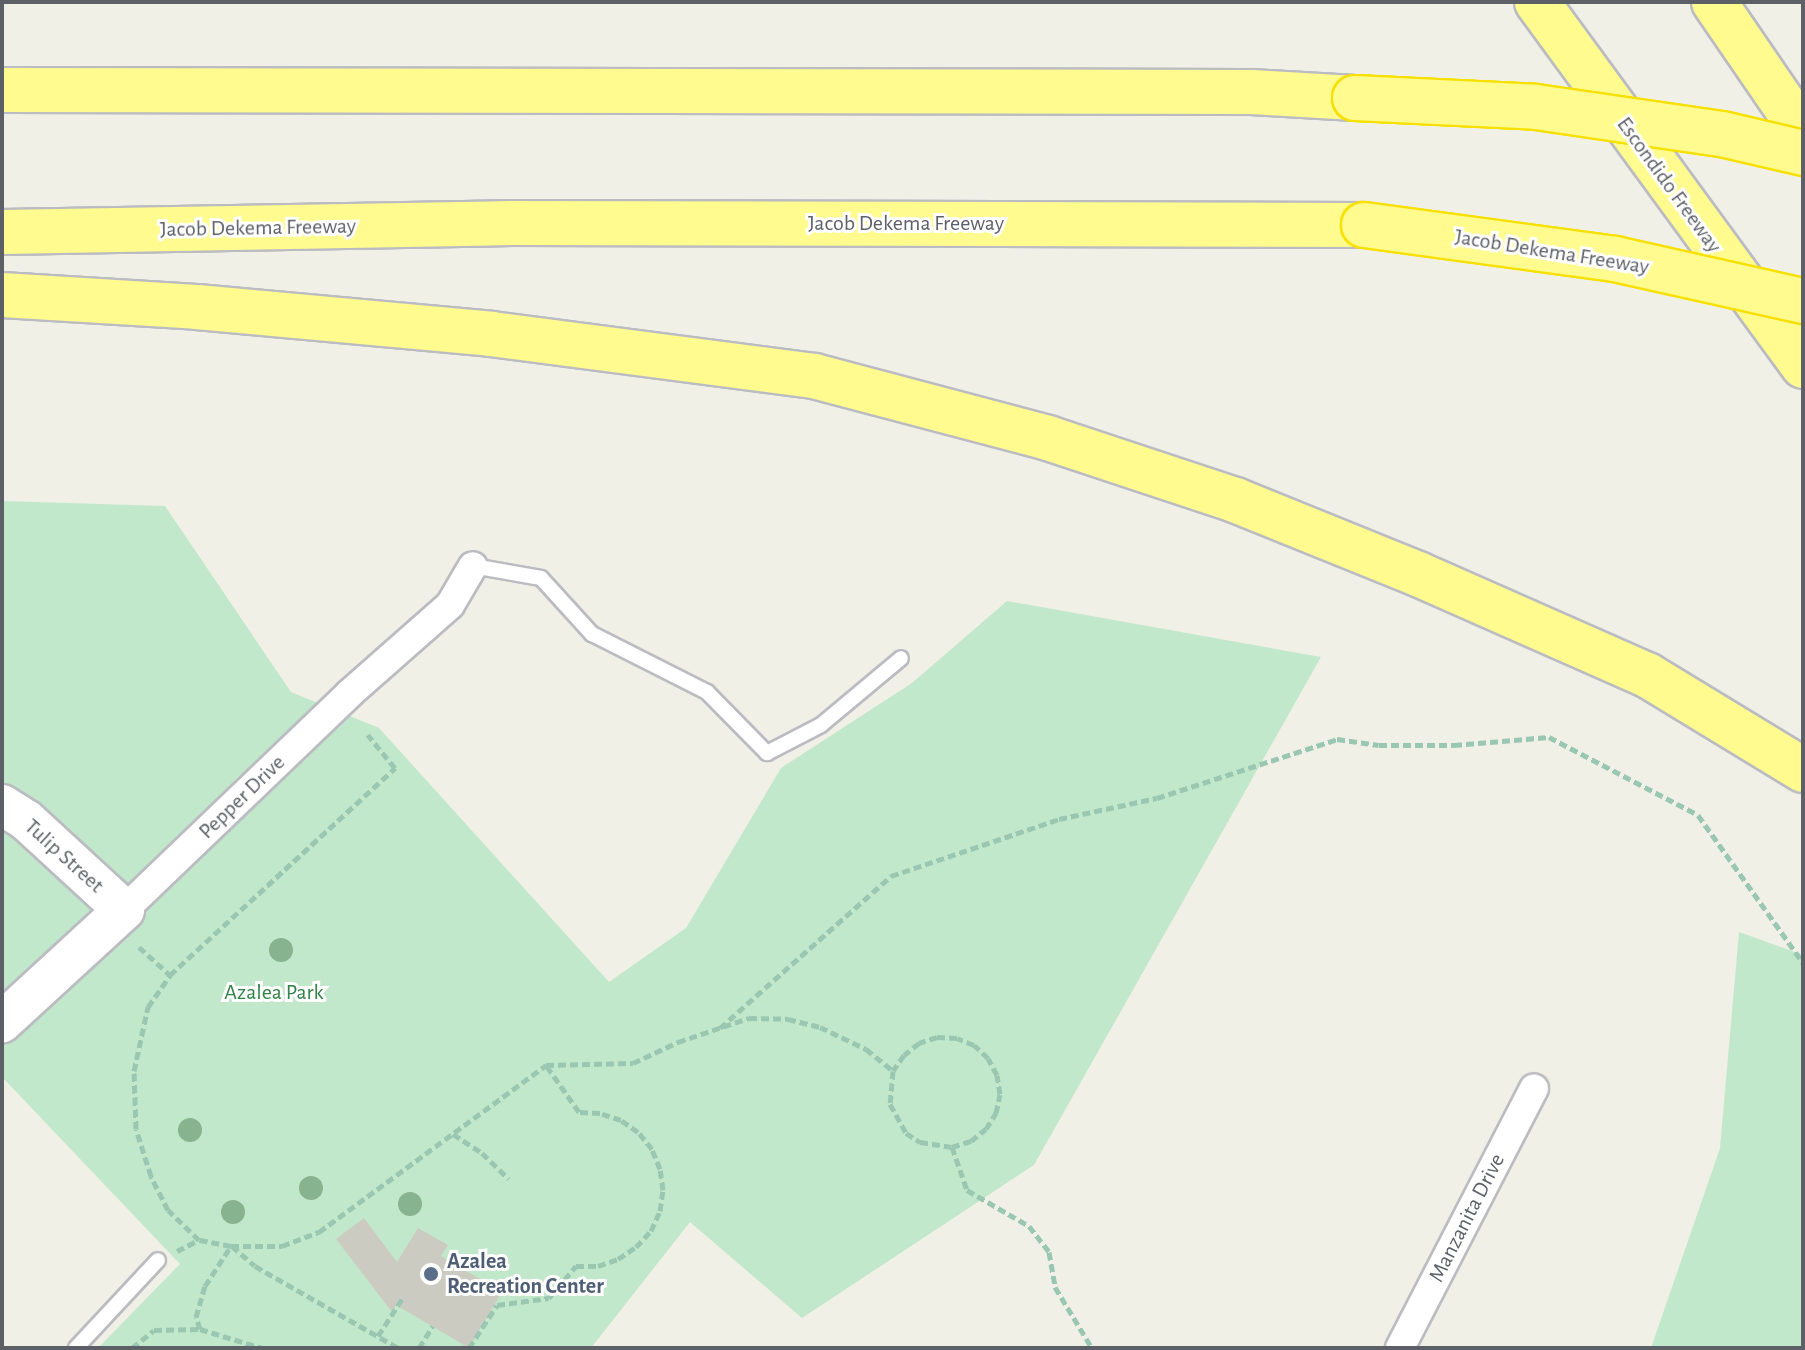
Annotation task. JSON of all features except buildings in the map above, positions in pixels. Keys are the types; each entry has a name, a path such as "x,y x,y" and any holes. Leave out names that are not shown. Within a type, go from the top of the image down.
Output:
{"highway":[{"name":"Escondido Freeway","path":"1537,2 1803,366"},
{"path":"1714,2 1803,132"},
{"path":"2,90 1251,92 1536,107 1722,134 1803,153"},
{"name":"Jacob Dekema Freeway","path":"2,232 512,223 1364,225 1615,259 1803,301"},
{"path":"2,295 197,307 491,334 814,376 1048,438 1235,500 1418,574 1647,675 1803,770"}],"street":[{"name":"Pepper Drive","path":"2,1022 124,910 349,694 450,605 473,566"},
{"name":"Tulip Street","path":"2,805 26,820 124,910"},
{"name":"Manzanita Drive","path":"1400,1348 1534,1088"}],"lane":[{"path":"473,566 541,578 592,634 707,692 767,753 821,725 901,658"},
{"path":"76,1348 158,1260"}],"path":[{"path":"368,735 395,768 170,975 148,1007 134,1071 136,1129 151,1176 168,1210 199,1240 231,1246 282,1246 319,1232 546,1065 633,1063 678,1042 749,1018 799,1022 844,1037 893,1071"},
{"path":"720,1028 891,876 1059,819 1157,798 1337,739 1379,745 1454,745 1549,737 1698,815 1803,963"},
{"path":"132,953 141,946 170,975"},
{"path":"937,1037 957,1038 974,1045 988,1058 999,1085 996,1113 986,1129 971,1141 952,1147 920,1142 906,1133 890,1104 893,1071 904,1055 919,1043 937,1037"},
{"path":"469,1348 497,1305 549,1298 576,1266 598,1266 618,1259 644,1239 660,1211 662,1180 652,1149 638,1132 621,1120 600,1113 579,1112 546,1065"},
{"path":"453,1134 482,1153 509,1179"},
{"path":"952,1147 967,1190 1029,1226 1049,1252 1055,1287 1092,1348"},
{"path":"200,1329 196,1317 205,1286 231,1246"},
{"path":"231,1246 255,1266 398,1348"},
{"path":"378,1336 404,1296"},
{"path":"419,1348 433,1326"},
{"path":"132,1348 154,1330 200,1329 262,1348"}],"green space":[{"name":"Azalea Park","path":"2,501 165,506 291,692 379,728 609,982 686,928 781,768 912,683 1007,601 1321,657 1034,1165 802,1318 690,1222 591,1348 98,1348 180,1264 2,1077"},
{"path":"1739,932 1803,955 1803,1348 1651,1348 1720,1148"}],"place":[{"name":"Azalea Recreation Center","path":"431,1274"}]}
